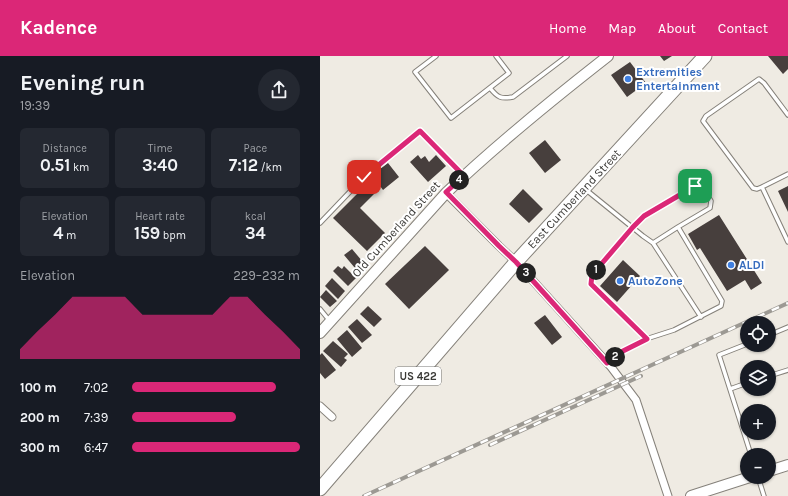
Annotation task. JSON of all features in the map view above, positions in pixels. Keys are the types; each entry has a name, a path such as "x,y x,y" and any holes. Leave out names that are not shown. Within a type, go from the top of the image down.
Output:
{"highway":[{"name":"East Cumberland Street","path":"320,489 516,262 705,56"}],"street":[{"name":"Old Cumberland Street","path":"320,332 446,192 552,100 608,56"},
{"path":"446,192 516,262 607,363 636,400 668,496"},
{"path":"320,406 332,417"},
{"path":"776,469 788,465"},
{"path":"691,496 740,480"}],"lane":[{"path":"436,56 415,72 451,118 509,73 496,56"},
{"path":"490,88 496,96 504,98 513,97 567,56"},
{"path":"788,115 764,82 756,79 703,119 703,123 753,188 757,189 788,174"},
{"path":"320,223 364,177 420,131 464,176"},
{"path":"647,339 591,284 592,275 644,216 695,186 701,185 711,201 710,208 653,243"},
{"path":"762,186 788,242"},
{"path":"584,188 653,243 701,317"},
{"path":"607,363 623,351 647,339 674,330 721,306 722,301 678,227"},
{"path":"320,309 330,321"},
{"path":"776,332 788,327"},
{"path":"740,347 719,355 749,448"},
{"path":"776,374 788,370"},
{"path":"730,389 740,385"},
{"path":"760,484 764,496"}],"building":[{"path":"660,56 672,56 664,61"},
{"path":"768,56 788,56 788,69 783,74"},
{"name":"Extremities Entertainment","path":"630,62 646,83 627,97 611,75"},
{"path":"545,140 561,160 545,173 529,153"},
{"path":"418,155 421,159 425,156 429,162 436,155 446,166 428,182 410,162"},
{"path":"388,163 399,177 383,190 372,175"},
{"path":"369,182 374,188 377,185 380,188 360,208 385,233 367,251 333,218"},
{"path":"788,186 788,212 778,191"},
{"path":"523,189 543,209 529,223 509,204"},
{"name":"ALDI","path":"719,215 762,283 751,290 745,280 727,291 700,248 697,250 688,234"},
{"path":"425,246 449,270 409,309 385,284"},
{"path":"352,249 368,268 360,274 344,255"},
{"name":"AutoZone","path":"623,260 640,276 617,302 600,286"},
{"path":"338,266 342,269 344,266 356,278 348,286 333,271"},
{"path":"332,278 345,291 338,299 325,286"},
{"path":"326,290 337,301 330,307 320,297"},
{"path":"368,306 382,319 374,327 360,314"},
{"path":"545,315 562,337 552,345 534,323"},
{"path":"357,319 372,335 362,343 348,327"},
{"path":"347,330 362,348 352,357 337,339"},
{"path":"333,341 348,354 344,358 347,360 341,367 323,351"},
{"path":"322,353 336,370 325,379 320,373 320,355"}],"railway":[{"path":"364,496 788,303"},
{"path":"490,445 641,376"}],"place":[{"name":"Extremities Entertainment","path":"628,79"},
{"name":"ALDI","path":"731,265"},
{"name":"AutoZone","path":"620,281"}],"route":[{"path":"364,177 420,131 464,176 446,192 516,262 607,363 623,351 647,339 591,284 592,275 644,216 695,186"}]}
